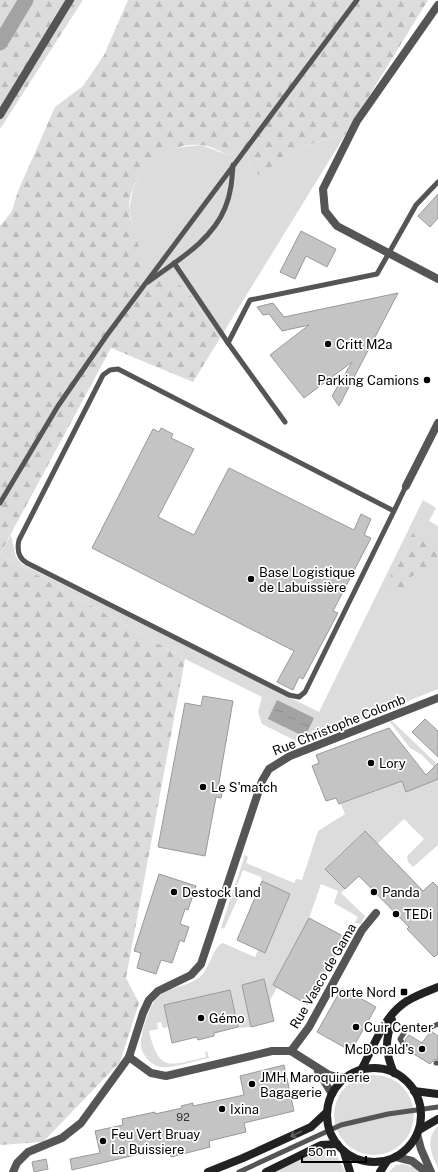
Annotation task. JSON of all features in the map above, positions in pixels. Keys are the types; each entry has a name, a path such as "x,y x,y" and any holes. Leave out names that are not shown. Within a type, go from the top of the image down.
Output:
{"main road":[{"path":"361,1070 376,1038 393,1016 407,1001 438,987"},
{"path":"393,1016 386,1041 387,1056 394,1073"},
{"path":"372,1068 394,1073 405,1080 414,1091 421,1110 421,1120 418,1132 409,1147 396,1157 387,1161 378,1162 360,1160 344,1152 337,1144 329,1130 327,1112 332,1094 339,1084 361,1070 372,1068"},
{"path":"414,1091 438,1094"},
{"path":"208,1172 311,1127 327,1112"},
{"path":"418,1132 438,1119"},
{"path":"266,1172 320,1145 337,1144"},
{"path":"344,1152 350,1172"},
{"path":"380,1172 387,1161"}],"street":[{"path":"0,115 70,0"},
{"path":"438,5 357,121 324,189 325,211 337,226 438,279"},
{"path":"406,486 438,424"},
{"name":"Rue Christophe Colomb","path":"13,1172 17,1163 28,1152 62,1138 81,1124 129,1057 143,1013 149,1000 158,991 191,975 201,964 262,781 269,768 290,756 438,698"},
{"name":"Rue Vasco de Gama","path":"291,1051 309,1026 362,930 376,913"},
{"path":"129,1057 151,1073 166,1076 272,1051 291,1051 329,1075 348,1077"},
{"path":"315,1067 332,1094"},
{"path":"418,1132 421,1149 431,1172"},
{"path":"396,1157 412,1161 426,1172"}],"lane":[{"path":"0,504 58,406 106,334 357,0"},
{"path":"144,285 200,243 214,227 225,209 231,189 233,165"},
{"path":"228,343 250,300 377,274 416,205 438,182"},
{"path":"174,264 228,343 285,422"},
{"path":"394,511 118,369 110,370 104,375 100,382 19,540 18,551 20,556 27,563 289,695 299,697 305,692 394,511 406,486"},
{"path":"403,1044 400,1039 408,1027 424,1030 438,1024"},
{"path":"239,1172 329,1130 363,1119 438,1107"}],"green space":[{"path":"0,0 83,0 0,129"},
{"path":"128,0 428,0 345,135 316,142 293,152 259,175 250,167 248,153 238,147 230,156 201,145 188,145 175,148 152,162 143,172 135,183 129,209 130,218 142,260 145,287 158,280 169,281 185,288 220,338 193,382 111,348 0,554 0,226 12,211 18,191 55,107 83,86 104,55"},
{"path":"345,135 220,338 185,288 145,288 129,210 133,189 140,174 155,158 174,148 201,145 230,156 238,147 248,153 250,167 259,174 293,152 316,142"},
{"path":"423,500 436,508 429,521 438,526 438,689 302,744 262,724 258,712 262,697 185,659 0,554 11,535 16,557 22,564 319,712"},
{"path":"416,527 438,543 438,558 431,569 412,576 405,590 394,594 384,589"},
{"path":"0,554 185,659 126,978 139,1003 120,1062 43,1142 0,1145"},
{"path":"392,721 438,765 438,772 422,755 410,748 390,722"},
{"path":"438,779 438,845 413,867 408,862 407,856 424,839 404,819 377,844 364,831 325,868 345,889 341,893 365,916 361,924 354,923 358,917 334,903 338,891 321,884 309,918 273,985 277,988 269,1002 264,979 242,985 251,1027 238,1028 230,990 164,1005 168,1027 163,1028 161,1022 157,1023 158,1029 149,1031 157,1054 162,1060 175,1064 206,1057 205,1052 207,1051 209,1058 178,1066 166,1067 154,1065 148,1060 143,1053 141,1046 143,1028 148,1013 157,998 167,991 190,983 200,977 217,948 223,943 255,957 258,950 265,953 290,894 262,881 261,877 243,870 234,893 239,896 224,929 221,927 245,855 248,857 246,863 294,883 296,879 302,880 318,831 345,814 341,804 402,781 406,791"},
{"path":"366,1075 382,1075 396,1081 408,1093 414,1107 414,1123 408,1137 396,1149 382,1155 366,1155 352,1149 340,1137 334,1123 334,1107 340,1093 352,1081"},
{"path":"438,1126 438,1168 431,1152 430,1141"},
{"path":"323,1147 333,1148 345,1172 271,1172"},
{"path":"403,1164 417,1168 420,1172 389,1172 396,1165"}],"water":[{"path":"277,700 314,718 305,737 268,719"}],"building":[{"path":"438,194 438,218 430,227 418,216"},
{"path":"301,231 336,249 327,267 306,256 295,279 280,272"},
{"name":"Critt M2a","path":"398,293 339,406 332,396 352,362 304,398 270,355 309,325 282,331 269,314 263,315 257,307 273,303 284,317"},
{"name":"Base Logistique de Labuissière","path":"161,428 173,434 171,438 194,449 158,517 194,535 229,468 354,530 361,514 371,519 364,535 371,538 333,611 338,613 303,679 299,677 293,690 277,682 294,651 92,548 153,429 159,432"},
{"path":"203,696 233,701 218,788 223,789 221,798 216,797 205,856 158,847 185,703 201,706"},
{"path":"425,719 438,731 438,757 412,732"},
{"path":"389,728 426,775 438,763 438,779 406,792 402,781 339,804 336,798 326,801 312,766 319,763 316,755"},
{"path":"365,831 423,891 433,882 438,887 438,954 434,957 407,929 409,927 359,876 345,889 325,869"},
{"path":"159,874 196,886 188,910 185,909 180,924 189,927 184,942 180,940 172,963 161,960 156,974 137,968 141,953 134,951"},
{"path":"262,881 290,894 265,953 237,940"},
{"path":"309,918 341,935 343,941 308,1005 273,985"},
{"path":"264,979 274,1021 251,1027 242,985"},
{"path":"342,988 376,1007 351,1051 317,1032"},
{"path":"230,990 238,1027 214,1033 214,1036 198,1040 197,1037 172,1043 164,1005"},
{"name":"McDonald's","path":"431,1031 438,1036 438,1059 434,1060 430,1064 404,1048 407,1046 405,1040 409,1035 422,1043"},
{"path":"284,1065 294,1111 244,1123 246,1132 209,1141 210,1147 171,1157 169,1147 72,1170 70,1159 100,1153 95,1131 123,1125 122,1119 182,1108 181,1106 193,1103 193,1106 244,1095 240,1076"},
{"path":"46,1159 48,1169 34,1172 32,1162"}],"waterway":[{"path":"0,43 26,0"}],"place":[{"name":"Critt M2a","path":"328,344"},
{"name":"Parking Camions","path":"427,380"},
{"name":"Base Logistique de Labuissière","path":"251,579"},
{"name":"Lory","path":"371,763"},
{"name":"Le S'match","path":"203,787"},
{"name":"Destock land","path":"174,892"},
{"name":"Panda","path":"374,892"},
{"name":"TEDi","path":"396,914"},
{"name":"Porte Nord","path":"404,992"},
{"name":"Gémo","path":"201,1018"},
{"name":"Cuir Center","path":"356,1027"},
{"name":"McDonald's","path":"422,1049"},
{"name":"JMH Maroquinerie Bagagerie","path":"252,1084"},
{"name":"Ixina","path":"222,1109"},
{"name":"Feu Vert Bruay La Buissiere","path":"103,1141"}]}
